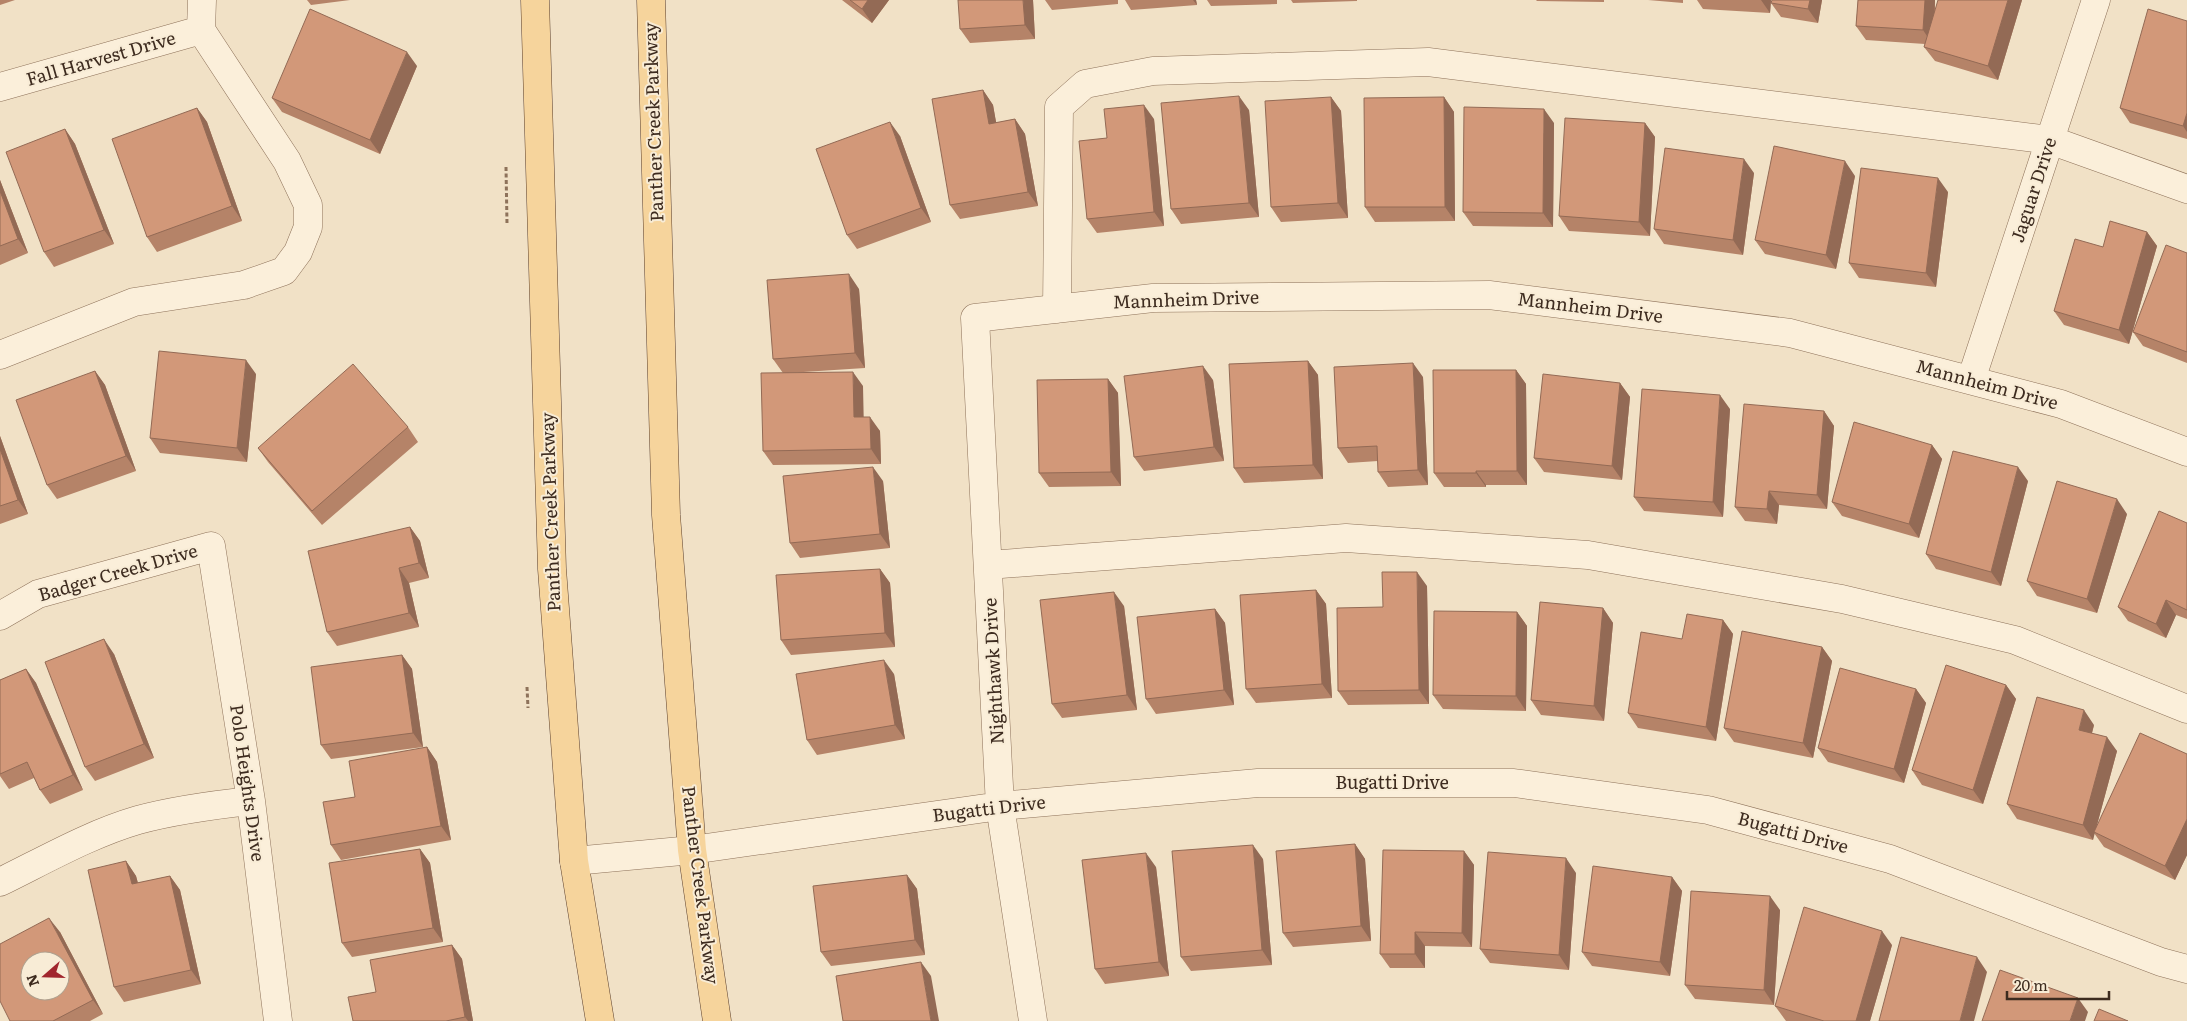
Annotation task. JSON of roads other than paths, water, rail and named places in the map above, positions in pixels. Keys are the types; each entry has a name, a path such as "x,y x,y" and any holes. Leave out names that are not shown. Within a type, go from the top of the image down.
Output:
{"main road":[{"name":"Panther Creek Parkway","path":"535,0 552,569 574,861 600,1021"},
{"name":"Panther Creek Parkway","path":"651,0 666,515 692,850 717,1021"}],"street":[{"path":"0,355 134,302 244,285 284,271 298,252 308,227 308,205 287,160 201,30 202,0"},
{"name":"Jaguar Drive","path":"1972,380 2096,0"},
{"name":"Fall Harvest Drive","path":"0,87 201,30"},
{"path":"1057,309 1059,107 1084,84 1153,71 1428,62 2050,140 2187,189"},
{"name":"Mannheim Drive","path":"975,318 1152,298 1489,295 1790,333 2060,404 2187,452"},
{"name":"Nighthawk Drive","path":"975,318 1000,806 1033,1021"},
{"path":"988,564 1346,538 1588,555 1842,599 2014,640 2187,709"},
{"name":"Badger Creek Drive","path":"0,616 38,594 211,546"},
{"name":"Polo Heights Drive","path":"211,546 251,801 278,1021"},
{"name":"Bugatti Drive","path":"574,861 692,850 1000,806 1258,783 1514,783 1708,810 1890,859 2161,962 2187,970"},
{"path":"0,882 90,837 138,820 192,808 251,801"}]}
